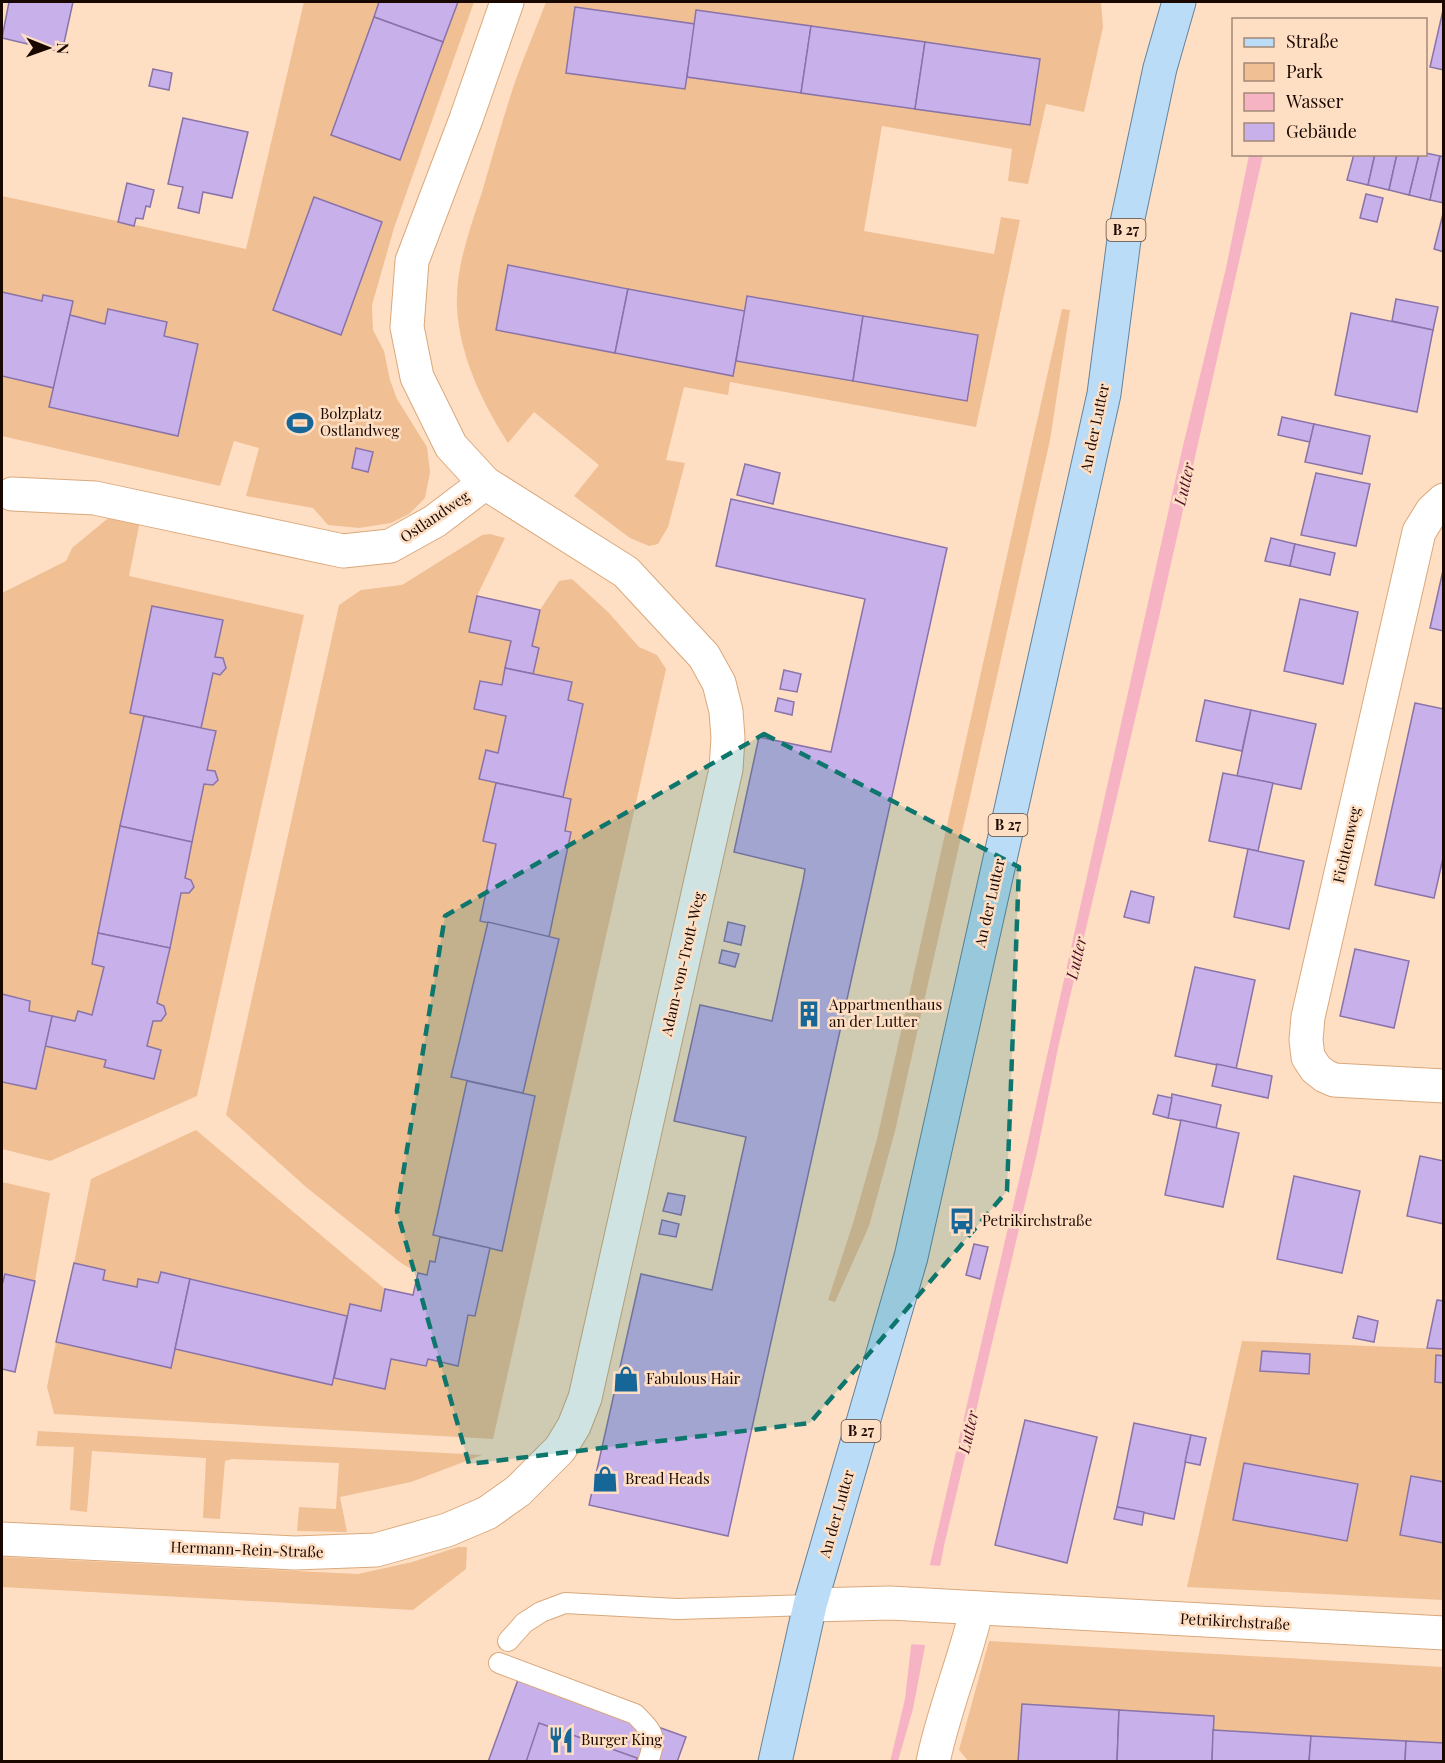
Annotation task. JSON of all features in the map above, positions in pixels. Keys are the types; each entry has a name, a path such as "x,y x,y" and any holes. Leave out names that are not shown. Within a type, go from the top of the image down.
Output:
{"main road":[{"name":"An der Lutter","path":"775,1761 810,1605 911,1257 1104,394 1125,232 1160,68 1179,2"}],"street":[{"name":"Ostlandweg","path":"12,494 95,498 343,551 390,546 435,521 485,483 451,446 417,377 407,327 412,261 462,130 507,2"},
{"name":"Adam-von-Trott-Weg","path":"485,483 626,572 646,592 704,656 719,683 726,711 728,738 726,769 585,1398 574,1426 561,1449 518,1491 487,1513"},
{"name":"Fichtenweg","path":"1443,500 1432,511 1419,532 1308,1017 1306,1040 1308,1057 1316,1069 1334,1080 1443,1086"},
{"name":"Hermann-Rein-Straße","path":"2,1539 295,1553 376,1551 447,1530 487,1513"},
{"name":"Petrikirchstraße","path":"810,1605 901,1604 969,1607 1443,1634"},
{"path":"933,1761 938,1736 969,1644 969,1607"}],"lane":[{"path":"508,1641 524,1623 541,1612 565,1603 677,1609 810,1605"},
{"path":"499,1663 635,1714 648,1727 654,1743 648,1761"}],"highlighted area":[{"path":"764,734 1019,867 1007,1191 810,1423 469,1464 397,1211 445,916"}],"green space":[{"path":"304,2 474,2 394,228 372,305 373,330 384,351 397,399 427,447 430,472 425,498 409,514 391,523 359,528 328,525 313,508 246,496 259,448 234,441 220,486 2,436 2,196 246,249"},
{"path":"546,2 1101,2 1103,27 1084,112 1046,104 1028,184 1008,181 1012,149 882,126 864,231 994,254 1001,217 1020,220 976,427 730,382 728,395 684,387 666,460 685,463 668,527 658,544 649,546 630,538 574,496 599,465 534,412 508,443 489,412 468,361 459,326 458,278 464,249 504,116"},
{"path":"1062,309 1070,310 1050,440 895,1131 869,1226 835,1302 828,1300 877,1139"},
{"path":"112,515 140,521 129,576 304,615 197,1096 50,1161 2,1149 2,1082 36,1088 45,1046 106,1060 104,1067 154,1078 161,1050 147,1046 153,1021 161,1021 166,1014 164,1006 157,1003 181,893 189,893 194,887 191,880 185,878 204,784 213,785 218,780 215,771 207,770 215,731 201,728 213,673 220,675 226,668 223,658 215,657 223,620 152,606 130,713 144,716 92,964 104,967 92,1015 78,1011 75,1021 29,1011 30,1000 2,994 2,593 66,561 72,548"},
{"path":"490,534 505,538 477,596 511,641 502,685 480,681 474,709 506,716 498,753 486,750 479,779 496,783 483,840 496,844 480,921 488,922 451,1077 467,1081 433,1235 440,1237 435,1262 430,1261 427,1275 418,1273 401,1263 306,1187 226,1115 339,605 361,590 402,585 482,535"},
{"path":"572,579 608,612 639,647 657,655 666,669 493,1439 54,1414 47,1387 56,1342 171,1368 175,1349 332,1385 334,1378 385,1389 391,1359 426,1366 428,1359 458,1365 468,1315 475,1316 490,1248 502,1250 535,1097 523,1093 559,940 549,937 571,832 565,831 571,799 563,797 583,704 568,700 571,682 533,674 539,648 532,646 540,610 559,581"},
{"path":"196,1130 385,1289 381,1311 350,1304 347,1316 161,1273 158,1283 139,1279 137,1287 103,1280 105,1270 74,1263 91,1179"},
{"path":"2,1182 50,1193 35,1281 5,1274 2,1285"},
{"path":"1242,1341 1443,1349 1443,1600 1187,1587"},
{"path":"38,1431 482,1455 411,1482 340,1497 347,1532 297,1531 299,1507 336,1509 339,1463 232,1459 225,1461 220,1519 203,1518 206,1458 92,1451 87,1512 70,1510 74,1447 36,1446"},
{"path":"458,1547 467,1547 466,1569 413,1610 2,1587 2,1557 358,1574 412,1562"},
{"path":"989,1641 1443,1667 1443,1761 969,1762 959,1750"}],"water":[{"name":"Lutter","path":"1249,156 1263,156 1159,617 1058,1048 1037,1153 944,1546 913,1709 898,1761 890,1762 905,1699 911,1646 1026,1150 1182,450 1226,268"}],"pier":[{"path":"927,1565 943,1566 927,1645 908,1644"}],"building":[{"path":"9,2 73,2 62,52 2,38"},
{"path":"379,2 458,2 443,42 374,17"},
{"path":"1444,6 1444,70 1430,67"},
{"path":"575,7 695,24 685,89 566,73"},
{"path":"696,10 811,26 801,93 687,77"},
{"path":"374,17 443,42 400,160 331,135"},
{"path":"811,26 925,42 915,109 801,93"},
{"path":"925,42 1040,59 1030,125 915,109"},
{"path":"153,69 172,73 169,90 149,86"},
{"path":"183,118 248,132 232,198 203,192 199,213 178,208 183,187 168,184"},
{"path":"1427,153 1440,156 1430,200 1409,195 1419,156 1427,156"},
{"path":"1353,156 1375,156 1368,185 1347,180"},
{"path":"1375,156 1397,156 1389,190 1368,185"},
{"path":"1397,156 1419,156 1409,195 1389,190"},
{"path":"1440,156 1444,157 1444,203 1430,200"},
{"path":"127,183 154,190 150,207 146,206 143,219 136,218 134,226 118,222"},
{"path":"1366,194 1383,198 1377,222 1360,218"},
{"path":"314,197 382,222 341,335 273,310"},
{"path":"1444,210 1444,252 1434,249"},
{"path":"508,265 628,289 615,353 496,330"},
{"path":"628,289 745,311 733,376 615,353"},
{"path":"2,292 42,301 43,295 73,301 54,388 2,376"},
{"path":"747,296 863,316 853,381 736,361"},
{"path":"1396,299 1438,307 1433,330 1392,321"},
{"path":"108,309 167,322 164,336 198,344 178,436 49,407 70,315 105,324"},
{"path":"1351,313 1433,330 1417,412 1335,395"},
{"path":"863,316 978,335 967,401 853,381"},
{"path":"1282,417 1314,424 1310,442 1278,435"},
{"path":"1314,424 1370,436 1362,474 1305,462"},
{"path":"356,448 373,452 368,472 352,468"},
{"path":"745,464 780,473 773,504 737,495"},
{"path":"1316,473 1370,484 1356,546 1301,535"},
{"name":"Appartmenthaus an der Lutter","path":"731,499 947,548 728,1536 589,1505 641,1274 712,1290 746,1137 674,1121 700,1005 772,1021 803,881 805,869 734,852 759,737 831,752 865,599 716,566"},
{"path":"1271,538 1295,544 1290,566 1265,561"},
{"path":"1295,544 1335,553 1330,575 1290,566"},
{"path":"1444,566 1444,631 1430,628"},
{"path":"477,596 540,610 532,646 539,648 533,674 505,668 511,641 469,632"},
{"path":"1300,599 1358,612 1343,684 1284,671"},
{"path":"152,606 223,620 215,657 223,658 226,668 220,675 213,673 201,728 130,713"},
{"path":"505,668 572,682 568,700 583,704 563,797 479,779 486,750 498,753 506,716 474,709 480,681 502,685"},
{"path":"784,670 801,674 797,692 780,689"},
{"path":"778,698 794,702 792,715 775,711"},
{"path":"1205,700 1251,710 1242,751 1196,741"},
{"path":"1415,703 1444,709 1444,854 1434,898 1375,885"},
{"path":"1251,710 1316,724 1301,789 1237,776"},
{"path":"144,716 216,731 207,770 215,771 218,780 213,785 204,784 192,842 120,826"},
{"path":"1223,773 1273,783 1258,851 1209,841"},
{"path":"496,783 571,799 565,831 571,832 549,937 480,921 496,844 483,841"},
{"path":"120,826 192,842 185,878 191,880 194,887 189,893 181,893 170,948 98,933"},
{"path":"1248,849 1304,861 1289,929 1234,917"},
{"path":"1131,891 1154,897 1149,923 1124,917"},
{"path":"488,922 559,939 523,1093 451,1077"},
{"path":"728,922 745,926 741,945 724,941"},
{"path":"98,933 170,948 157,1003 164,1006 166,1014 161,1021 153,1021 147,1046 161,1050 154,1079 104,1067 106,1060 45,1046 52,1016 75,1021 78,1011 92,1015 104,967 92,964"},
{"path":"1355,949 1409,961 1394,1028 1340,1016"},
{"path":"722,950 739,954 735,967 719,963"},
{"path":"1195,967 1255,980 1236,1069 1175,1056"},
{"path":"2,994 30,1001 29,1011 52,1016 36,1089 2,1082"},
{"path":"1217,1064 1272,1076 1268,1098 1212,1086"},
{"path":"467,1081 535,1096 502,1251 433,1235"},
{"path":"1172,1094 1221,1105 1216,1128 1168,1118"},
{"path":"1158,1095 1172,1098 1168,1118 1153,1114"},
{"path":"1181,1120 1239,1133 1223,1207 1165,1195"},
{"path":"1420,1156 1444,1161 1444,1224 1407,1216"},
{"path":"1294,1176 1360,1191 1342,1273 1277,1259"},
{"path":"668,1193 685,1196 681,1215 663,1211"},
{"path":"662,1220 679,1224 676,1237 659,1234"},
{"path":"440,1237 490,1248 475,1316 468,1315 458,1366 428,1359 426,1366 391,1359 385,1389 334,1378 350,1304 381,1311 385,1289 413,1295 418,1273 427,1275 430,1261 435,1262"},
{"path":"974,1244 988,1247 980,1279 966,1275"},
{"path":"74,1263 105,1270 103,1280 137,1287 138,1279 158,1283 161,1272 190,1279 171,1368 56,1342"},
{"path":"5,1274 35,1281 15,1372 2,1369 2,1285"},
{"path":"190,1279 347,1316 332,1385 175,1349"},
{"path":"1437,1300 1444,1301 1444,1349 1427,1348"},
{"path":"1358,1316 1378,1321 1374,1342 1353,1338"},
{"path":"1262,1351 1310,1354 1309,1374 1260,1371"},
{"path":"1436,1355 1444,1356 1444,1383 1435,1382"},
{"path":"1025,1420 1097,1437 1067,1563 995,1545"},
{"path":"1134,1423 1191,1435 1174,1519 1117,1507"},
{"path":"1191,1435 1206,1438 1200,1465 1185,1462"},
{"path":"1244,1463 1358,1484 1347,1541 1233,1520"},
{"path":"1411,1476 1444,1482 1444,1543 1400,1535"},
{"path":"1117,1507 1144,1512 1142,1525 1114,1519"},
{"path":"519,1677 686,1737 677,1762 488,1762"},
{"path":"1022,1704 1119,1710 1117,1762 1018,1762"},
{"path":"1119,1710 1214,1716 1212,1762 1117,1762"},
{"name":"Burger King","path":"539,1723 637,1758 636,1762 526,1762"},
{"path":"1213,1730 1311,1736 1309,1762 1212,1762"},
{"path":"1311,1736 1406,1741 1405,1762 1309,1762"},
{"path":"1406,1741 1444,1743 1444,1762 1405,1762"}],"place":[{"name":"Bolzplatz Ostlandweg","path":"300,423"},
{"name":"Appartmenthaus an der Lutter","path":"809,1014"},
{"name":"Petrikirchstraße","path":"962,1221"},
{"name":"Fabulous Hair","path":"626,1379"},
{"name":"Bread Heads","path":"605,1479"},
{"name":"Burger King","path":"561,1740"}]}
